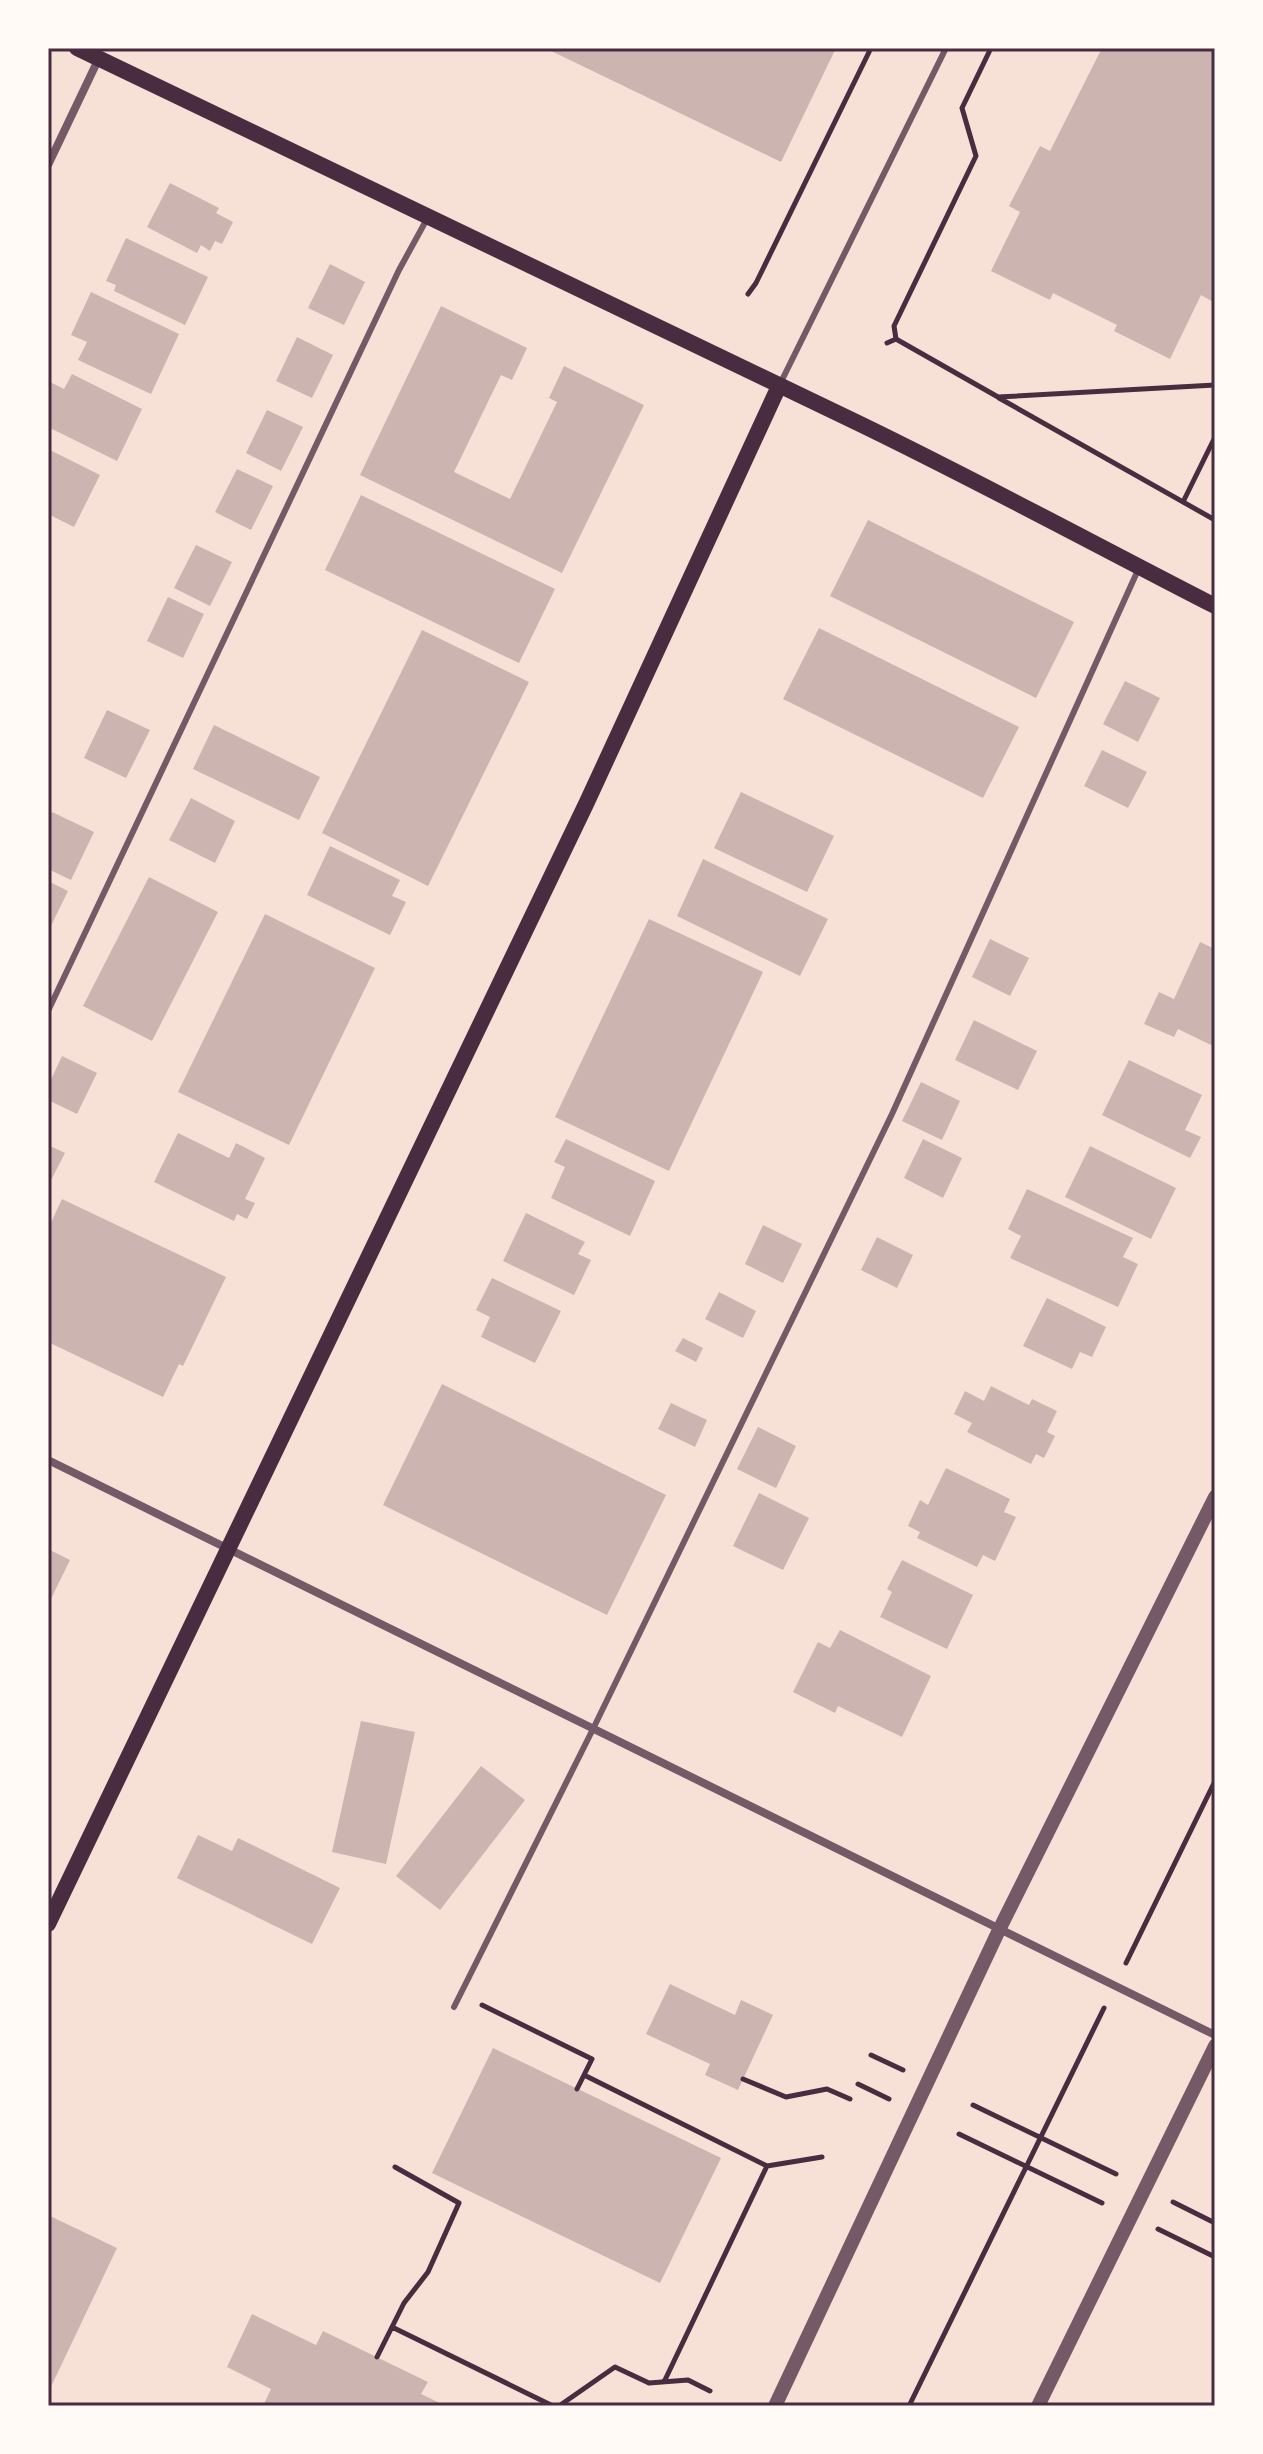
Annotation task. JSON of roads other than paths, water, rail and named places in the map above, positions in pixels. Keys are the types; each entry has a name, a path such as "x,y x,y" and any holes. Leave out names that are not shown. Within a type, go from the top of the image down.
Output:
{"main road":[{"path":"77,48 873,431 1215,606"},
{"path":"48,1924 587,802 779,386"}],"street":[{"path":"48,165 99,58"},
{"path":"48,1460 1215,2035"},
{"path":"775,2406 999,1930 1215,1497"},
{"path":"1038,2406 1215,2046"}],"lane":[{"path":"779,386 946,48"},
{"path":"48,1011 399,270 429,216"},
{"path":"454,2007 892,1114 1139,567"}]}
